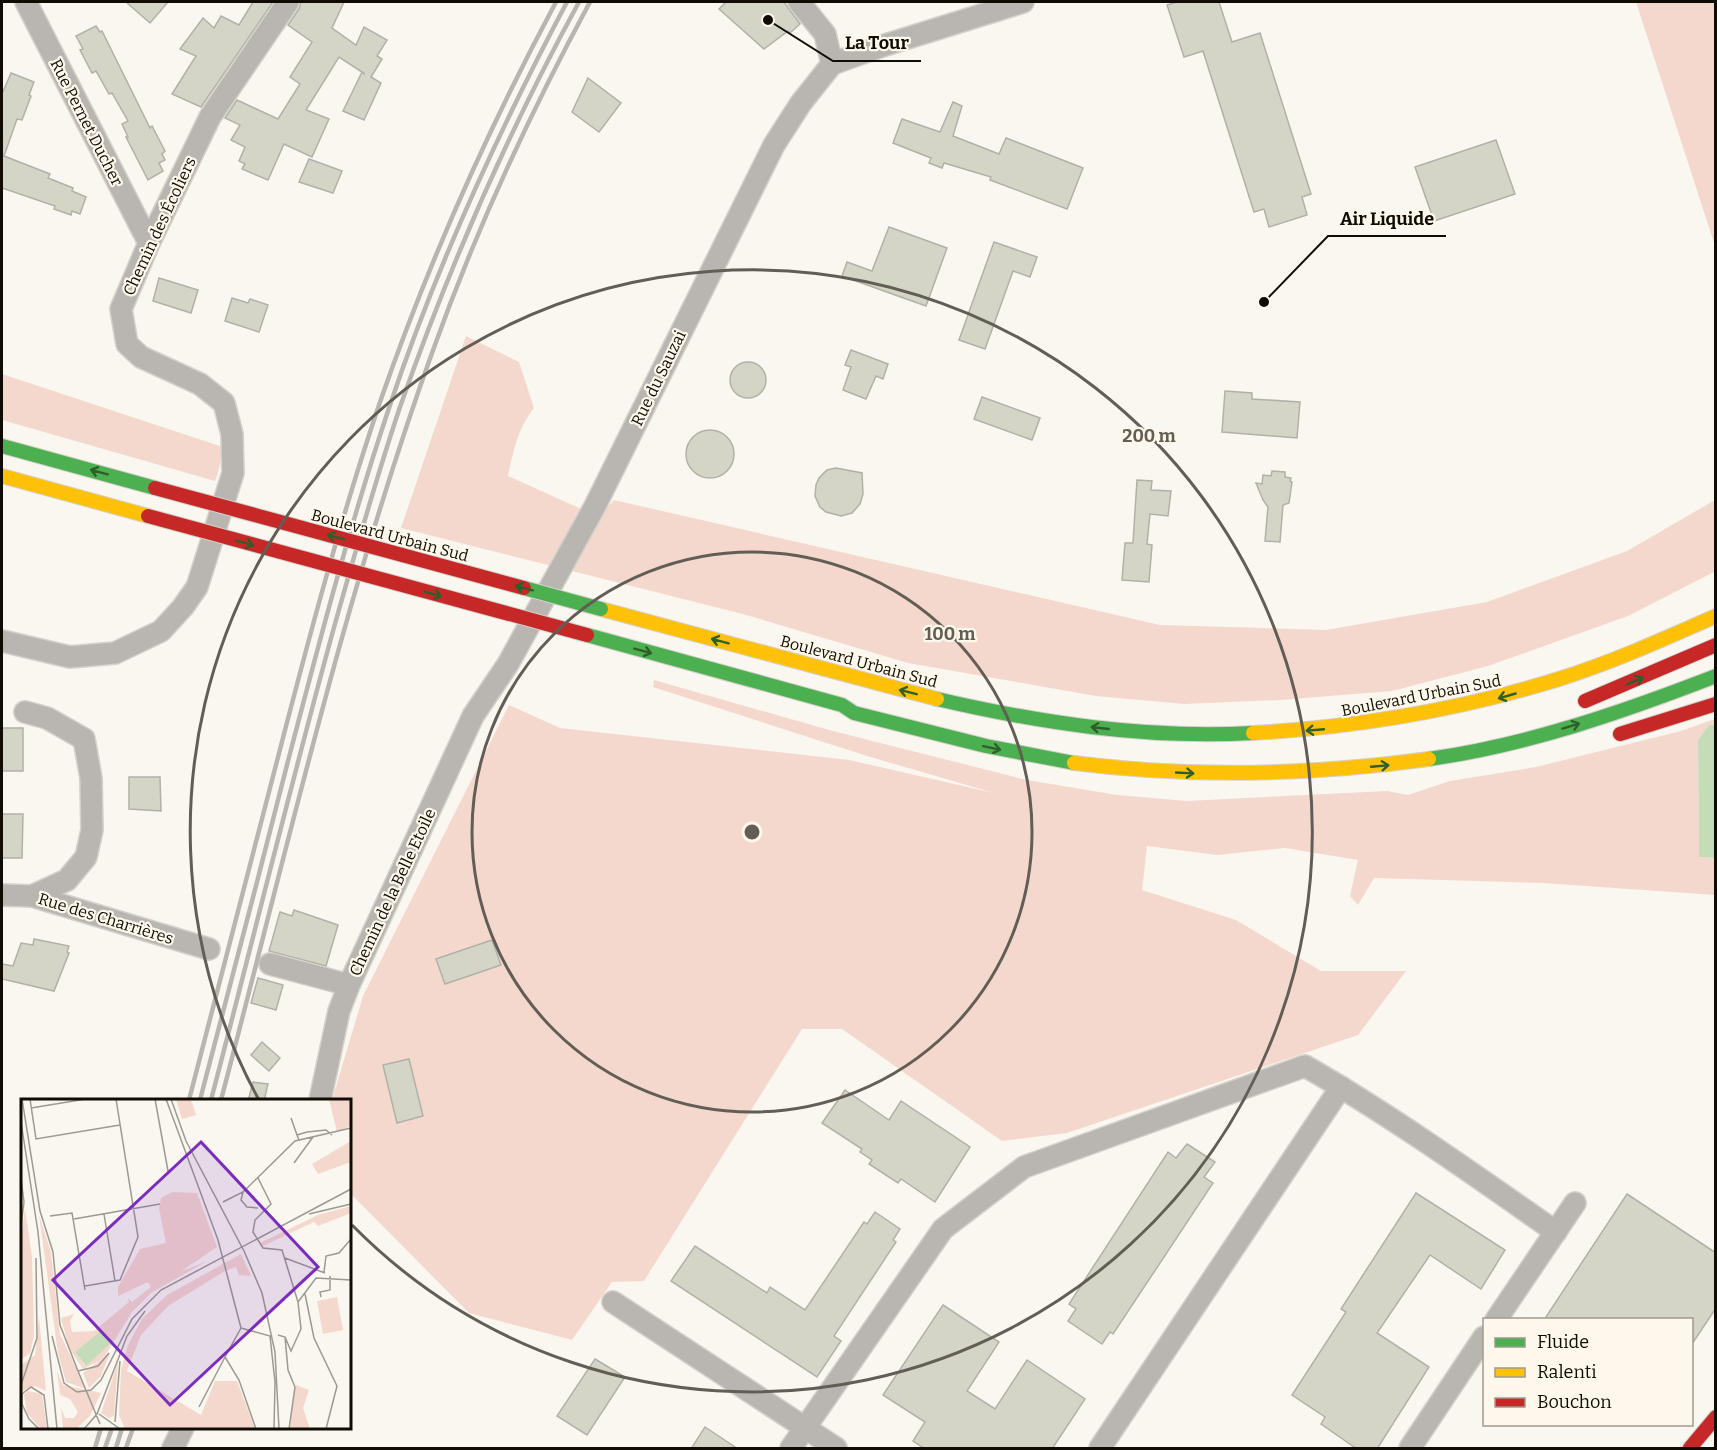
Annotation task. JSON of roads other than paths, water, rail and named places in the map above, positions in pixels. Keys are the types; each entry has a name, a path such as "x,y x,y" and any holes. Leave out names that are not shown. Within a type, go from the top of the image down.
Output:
{"main road":[{"name":"Boulevard Urbain Sud","path":"2,446 905,692 960,705 1068,724 1211,734 1277,732 1393,720 1497,699 1583,672 1716,616"},
{"path":"2,476 842,705 854,713 964,741 1065,762 1202,774 1384,765 1452,756 1562,729 1620,712 1716,676"},
{"path":"1583,672 1675,619"},
{"path":"1573,705 1628,684 1716,645"},
{"path":"842,705 857,704 976,732 1077,749"},
{"path":"1606,738 1716,704"},
{"path":"842,705 859,726 992,761"},
{"path":"1690,1449 1716,1417"}],"street":[{"name":"Rue Pernet Ducher","path":"26,2 149,243"},
{"name":"Chemin des Écoliers","path":"2,641 70,657 115,653 161,631 183,607 197,587 233,473 232,434 224,403 201,384 141,357 127,344 121,309 149,243 210,117 288,2"},
{"path":"799,2 825,34 832,64 1023,2"},
{"name":"Rue du Sauzai","path":"488,693 508,664 594,507 774,145 801,102 832,64"},
{"name":"Chemin de la Belle Etoile","path":"320,1099 339,1011 349,985 473,716 488,693"},
{"path":"25,712 47,718 84,739 91,778 92,830 86,857 67,880 32,896"},
{"name":"Rue des Charrières","path":"2,895 32,896 209,949"},
{"path":"270,964 349,985"},
{"path":"791,1449 943,1229 1024,1167 1305,1066 1423,1139 1556,1232"},
{"path":"1100,1449 1341,1087"},
{"path":"1497,1318 1575,1203"},
{"path":"612,1302 836,1449"},
{"path":"1410,1449 1483,1340"},
{"path":"173,1449 183,1429"}],"railway":[{"path":"189,1099 313,626 351,491 380,402 418,299 460,199 506,100 556,2"},
{"path":"200,1099 323,628 389,408 427,303 470,201 517,100 567,2"},
{"path":"211,1099 333,631 400,407 459,252 481,201 528,100 579,2"},
{"path":"221,1099 318,724 400,445 466,263 504,174 590,2"},
{"path":"95,1448 101,1429"},
{"path":"105,1448 112,1429"},
{"path":"116,1448 122,1429"},
{"path":"126,1448 133,1429"}],"place":[{"name":"La Tour","path":"768,20"},
{"name":"Air Liquide","path":"1264,302"}]}
